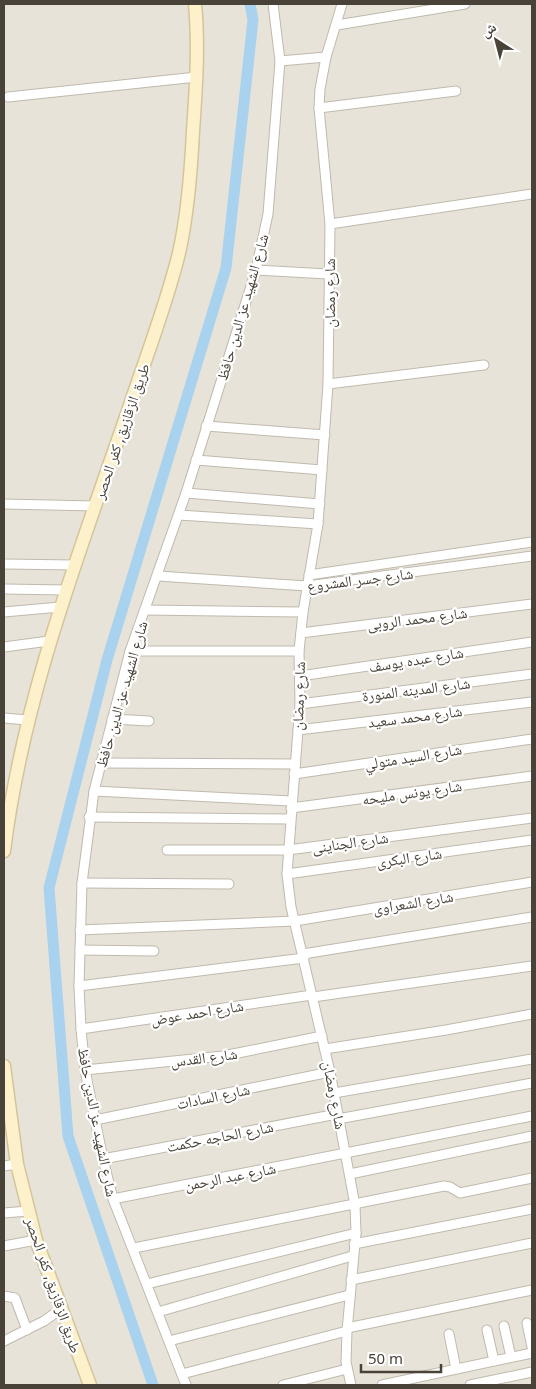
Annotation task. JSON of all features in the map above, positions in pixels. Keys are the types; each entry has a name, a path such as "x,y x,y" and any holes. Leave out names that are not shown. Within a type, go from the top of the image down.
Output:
{"main road":[{"name":"طريق الزقازيق, كفر الحصر","path":"4,851 12,792 27,720 49,641 164,306 179,252 188,197 197,77 195,4"},
{"name":"طريق الزقازيق, كفر الحصر","path":"4,1066 7,1128 28,1211 36,1240 90,1385"}],"street":[{"name":"شارع الشهيد عز الدين حافظ","path":"186,1385 134,1248 113,1199 103,1159 85,1070 81,1030 80,930 82,883 89,817 94,791 130,650 158,576 186,493 256,270 268,214 280,61 274,4"},
{"name":"شارع رمضان","path":"342,4 326,57 320,89 319,108 330,224 328,384 318,524 303,612 299,651 300,704 286,874 330,1072 355,1205 356,1233 352,1256 347,1329 347,1369 351,1385"},
{"path":"337,25 465,4"},
{"path":"280,61 326,57"},
{"path":"8,97 197,77"},
{"path":"319,108 456,91"},
{"path":"330,224 532,194"},
{"path":"256,270 328,274"},
{"path":"328,384 484,365"},
{"path":"206,426 325,435"},
{"path":"196,460 322,470"},
{"path":"186,493 320,504"},
{"path":"4,504 95,506"},
{"path":"179,514 318,524"},
{"name":"شارع جسر المشروع","path":"309,575 532,542"},
{"name":"شارع جسر المشروع","path":"158,576 307,586 532,556"},
{"path":"4,564 74,565"},
{"path":"4,589 66,590"},
{"name":"شارع محمد الروبى","path":"301,633 532,604"},
{"path":"4,612 60,607"},
{"path":"145,610 303,612"},
{"path":"4,647 49,641"},
{"name":"شارع عبده يوسف","path":"300,676 532,642"},
{"path":"130,650 299,651"},
{"name":"شارع المدينه المنورة","path":"300,704 532,674"},
{"name":"شارع محمد سعيد","path":"298,730 532,702"},
{"path":"4,718 27,720"},
{"path":"112,719 149,722"},
{"name":"شارع السيد متولي","path":"294,774 532,739"},
{"path":"100,762 294,764"},
{"name":"شارع يونس مليحه","path":"94,791 291,805 532,776"},
{"path":"89,817 290,819"},
{"name":"شارع الجناينى","path":"168,850 288,850 532,818"},
{"name":"شارع البكرى","path":"286,874 532,840"},
{"name":"شارع الشعراوى","path":"80,930 295,921 532,882"},
{"path":"82,883 229,884"},
{"path":"80,986 303,956 532,917"},
{"path":"80,950 154,951"},
{"name":"شارع احمد عوض","path":"81,1030 532,966"},
{"path":"325,1049 532,1014"},
{"name":"شارع القدس","path":"85,1070 222,1056 322,1036"},
{"path":"334,1093 532,1059"},
{"name":"شارع السادات","path":"95,1120 330,1072"},
{"name":"شارع الحاجه حكمت","path":"103,1159 532,1083"},
{"name":"شارع عبد الرحمن","path":"113,1199 532,1116"},
{"path":"350,1174 532,1136"},
{"path":"4,1166 17,1164"},
{"path":"134,1248 444,1186 460,1193 532,1178"},
{"path":"354,1244 532,1209"},
{"path":"4,1213 28,1211"},
{"path":"147,1284 356,1233"},
{"path":"4,1246 36,1240"},
{"path":"351,1280 532,1243"},
{"path":"158,1312 352,1256"},
{"path":"182,1374 347,1329 532,1290"},
{"path":"169,1341 349,1295"},
{"path":"4,1296 15,1298 28,1330"},
{"path":"4,1341 28,1330 61,1309"},
{"path":"526,1322 532,1348"},
{"path":"504,1326 511,1357"},
{"path":"487,1330 494,1361"},
{"path":"449,1334 456,1369"},
{"path":"382,1385 532,1353"},
{"path":"283,1385 347,1369"},
{"path":"470,1385 532,1372"}],"shaded area":[{"path":"4,4 532,4 532,1385 4,1385"}],"waterway":[{"path":"153,1385 68,1136 49,888 107,660 226,268 253,20 250,4"}]}
